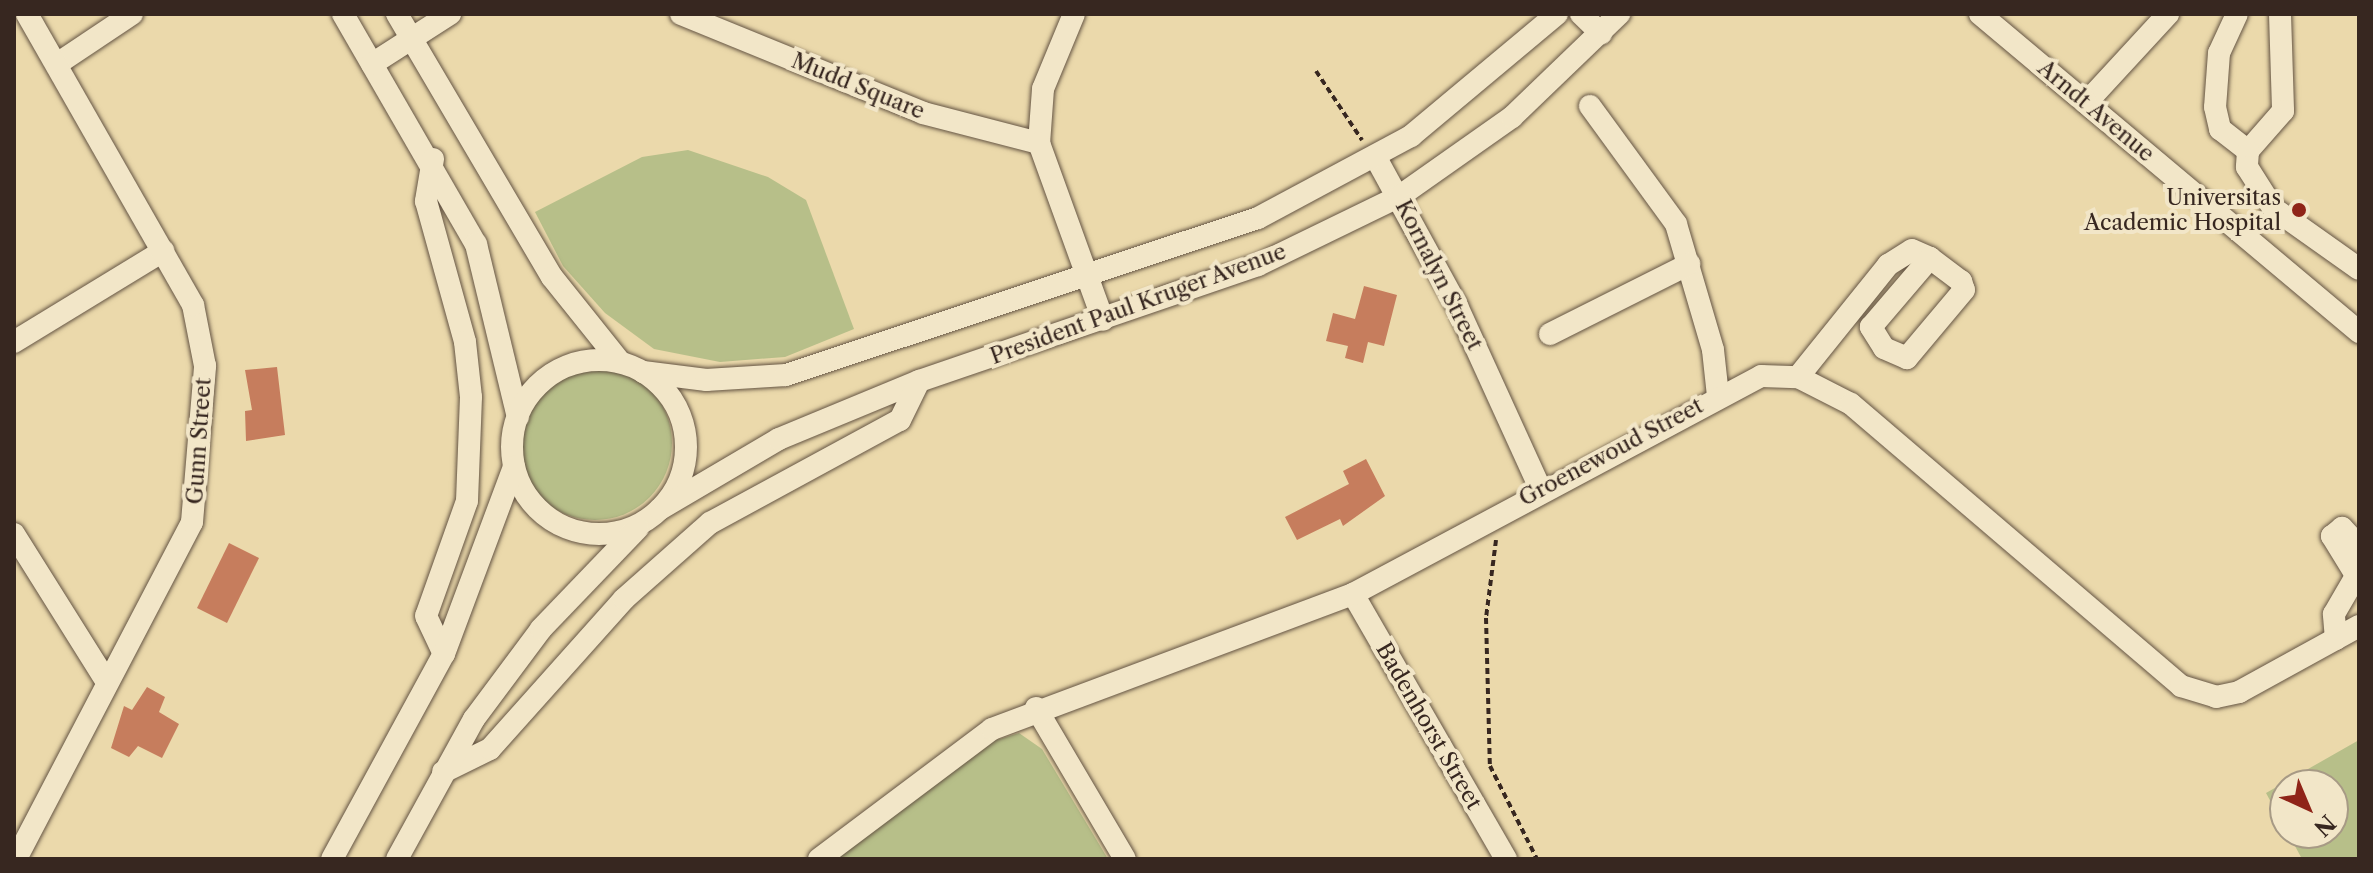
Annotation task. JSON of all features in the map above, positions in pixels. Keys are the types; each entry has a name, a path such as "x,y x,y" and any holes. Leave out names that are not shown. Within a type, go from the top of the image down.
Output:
{"street":[{"name":"Gunn Street","path":"16,859 105,679 192,522 200,483 205,366 193,305 27,14"},
{"path":"57,64 132,14"},
{"path":"332,859 444,654 514,467 518,417 476,244 433,159 343,14"},
{"path":"397,14 552,277 620,362 643,372 675,406 686,452 678,483 652,515 619,532 565,528 532,503 514,467"},
{"path":"372,64 450,14"},
{"name":"Mudd Square","path":"681,14 923,113 1039,143"},
{"path":"1074,14 1043,89 1039,143 1103,320"},
{"name":"President Paul Kruger Avenue","path":"643,372 706,380 786,375 1088,280 1258,218 1376,158 1456,104 1557,14"},
{"path":"1581,14 1601,33"},
{"name":"President Paul Kruger Avenue","path":"397,859 443,772 541,629 652,515 779,439 919,381 1258,265 1400,196 1512,117 1619,14"},
{"name":"Arndt Avenue","path":"1980,14 2359,332"},
{"path":"2086,103 2168,14"},
{"path":"2237,14 2219,53 2215,107 2220,129 2248,151 2253,181 2273,208 2359,269"},
{"path":"2248,151 2283,111 2280,14"},
{"path":"1590,106 1653,184 1689,264 1718,396"},
{"name":"Kornalyn Street","path":"1376,158 1400,196 1541,490"},
{"path":"433,159 426,201 465,342 471,397 467,501 426,616 444,654"},
{"path":"14,342 163,251"},
{"path":"1798,377 1901,252 1930,258 1964,290 1902,359 1872,337 1871,327 1930,258"},
{"path":"1550,334 1689,264"},
{"path":"518,417 540,383 564,367 620,362"},
{"name":"Groenewoud Street","path":"819,859 1012,719 1353,594 1503,510 1761,376 1798,377 1851,404 2181,686 2216,697 2239,692 2359,626"},
{"path":"443,772 490,749 624,599 710,523 900,420 919,381"},
{"path":"2336,639 2334,614 2358,578 2332,536 2342,528 2359,546"},
{"path":"14,534 105,679"},
{"name":"Badenhorst Street","path":"1353,594 1506,859"},
{"path":"1036,708 1125,859"},
{"path":"1012,719 1055,744"}],"path":[{"path":"1316,71 1376,158"},
{"path":"1503,510 1487,587 1490,766 1537,859"}],"green space":[{"path":"688,150 768,177 806,200 854,329 785,357 720,362 654,349 605,313 563,266 535,212 642,157"},
{"path":"595,366 624,372 649,389 666,414 672,443 666,472 649,497 624,514 595,520 566,514 541,497 524,472 518,443 524,414 541,389 566,372"},
{"path":"1019,733 1042,749 1108,859 830,859 987,743"},
{"path":"2359,740 2359,859 2302,859 2297,849 2349,849 2349,769 2308,769"}],"building":[{"path":"1364,286 1397,295 1384,346 1368,342 1363,363 1345,358 1348,346 1326,341 1333,313 1355,319"},
{"path":"277,367 285,435 246,441 245,411 252,410 245,370"},
{"path":"1366,459 1385,496 1343,526 1340,519 1297,540 1285,517 1349,484 1343,471"},
{"path":"229,543 259,558 227,623 197,608"},
{"path":"147,687 165,697 159,712 179,724 162,758 138,746 129,757 111,748 124,706 132,710"}],"place":[{"name":"Universitas Academic Hospital","path":"2299,210"}]}
